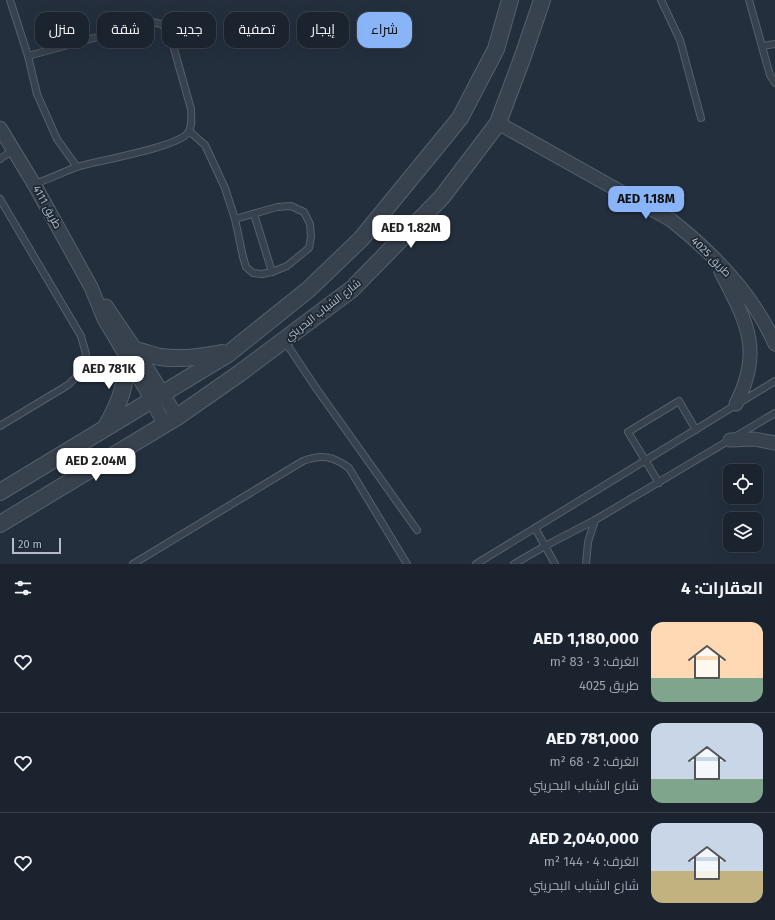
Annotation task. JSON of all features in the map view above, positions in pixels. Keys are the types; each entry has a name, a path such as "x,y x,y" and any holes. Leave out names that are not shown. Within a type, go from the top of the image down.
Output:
{"street":[{"path":"0,492 232,351 309,289 361,239 460,118 496,49 510,0"},
{"name":"شارع الشباب البحريني","path":"0,524 170,420 240,374 352,289 442,197 498,123 542,0"},
{"name":"طريق 4025","path":"498,123 671,220 693,237 736,282 756,310 775,344"},
{"name":"طريق 4111","path":"0,128 34,184 91,287 104,319 132,354 170,420"},
{"path":"712,256 742,314 750,344 748,376 743,391 736,404"},
{"path":"106,428 123,392 132,354 178,358 200,357 232,351"},
{"path":"730,440 754,439 775,443"}],"lane":[{"path":"10,0 28,56 38,94 57,138 77,167"},
{"path":"661,0 680,40 701,118"},
{"path":"749,0 770,75 775,83"},
{"path":"28,56 152,22 161,24 169,31 191,109 192,122 189,131 183,137 168,143 77,167 34,184"},
{"path":"762,46 775,44"},
{"path":"189,131 205,145 225,188 242,257 246,267 253,273 262,274 272,272 287,266 309,248 311,237 310,224 304,212 291,206 277,207 234,220"},
{"path":"0,159 13,150"},
{"path":"0,199 81,336 86,354 81,372 68,385 0,426"},
{"path":"254,214 272,272"},
{"path":"284,340 316,388 417,530"},
{"path":"476,564 775,381"},
{"path":"659,483 628,432 678,401 696,430"},
{"path":"514,564 659,483 775,413"},
{"path":"133,564 303,461 315,457 327,457 339,460 349,468 407,564"},
{"path":"586,564 588,542 595,520"},
{"path":"535,528 555,564"}]}
